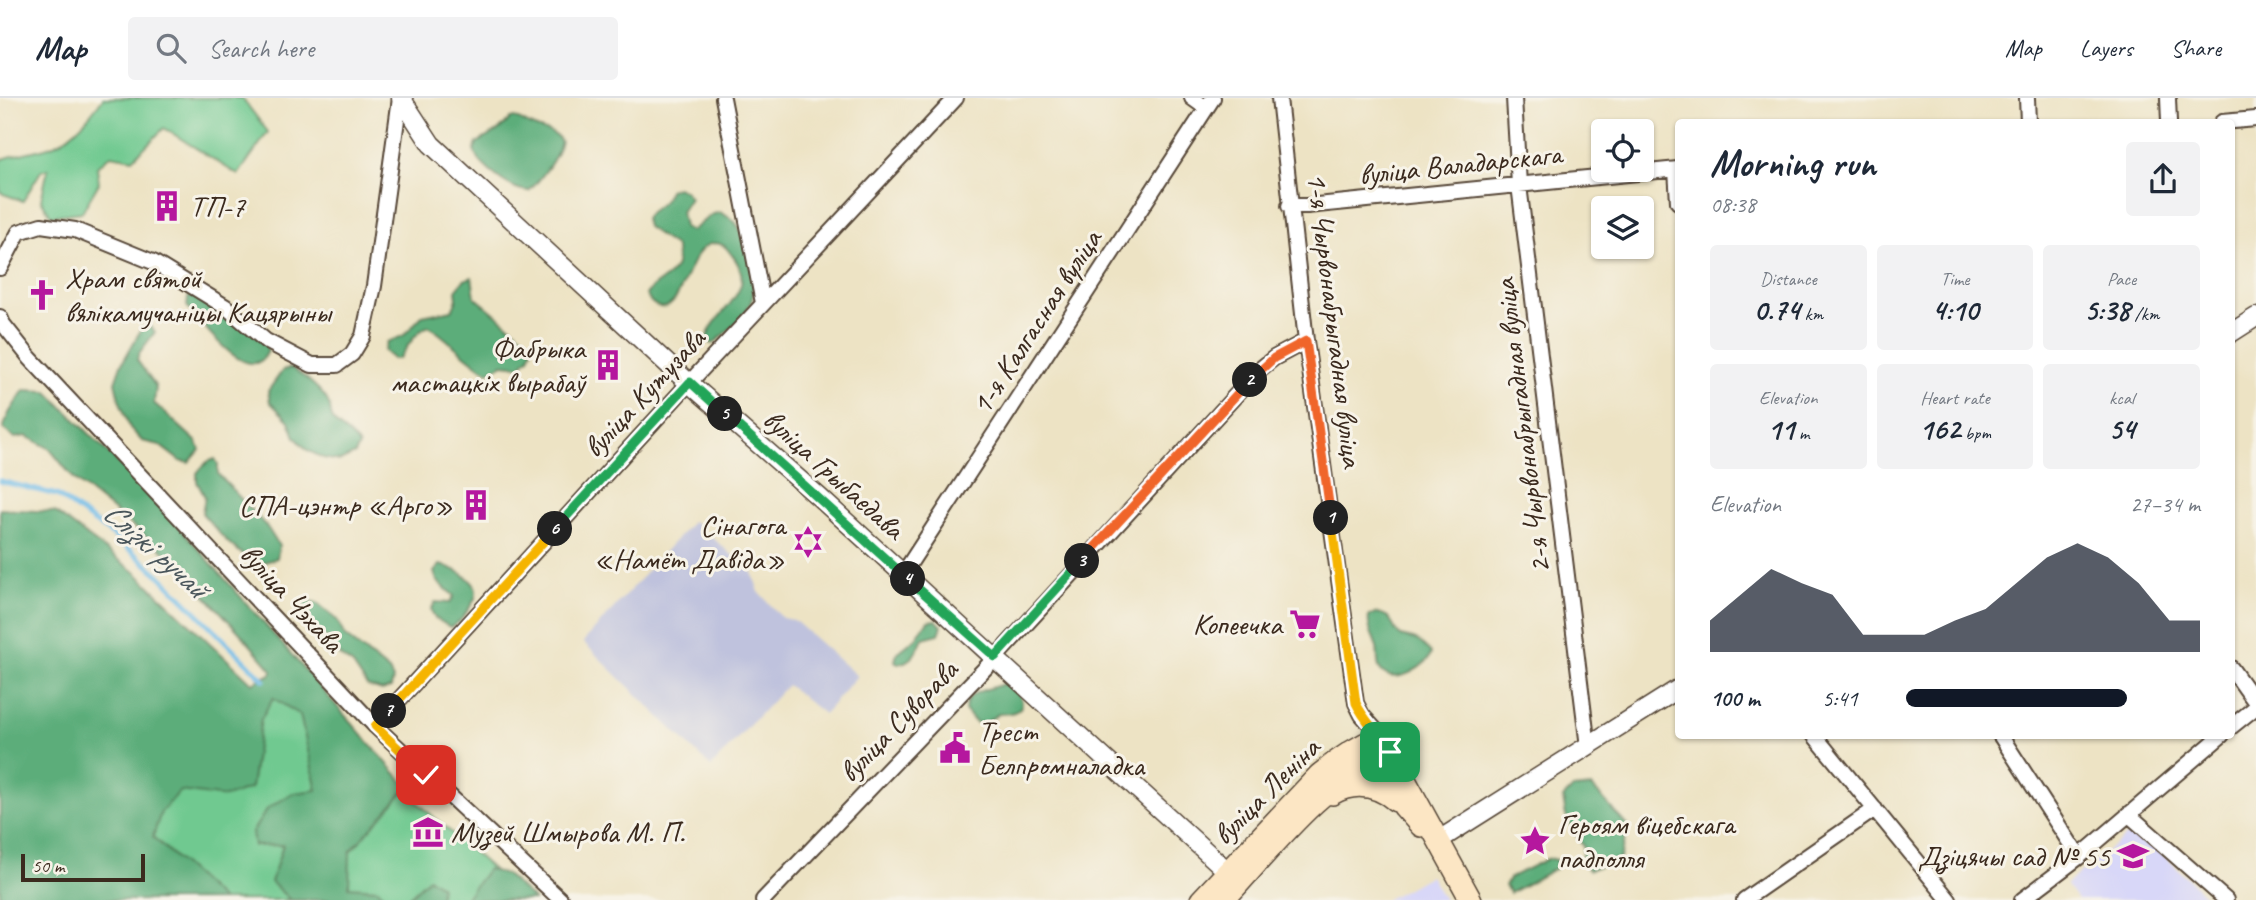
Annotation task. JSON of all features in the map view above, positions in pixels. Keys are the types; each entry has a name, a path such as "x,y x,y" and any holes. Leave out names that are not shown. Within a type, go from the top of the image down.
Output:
{"main road":[{"name":"вуліца Леніна","path":"1224,900 1234,877 1319,775 1340,757 1376,748"},
{"name":"вуліца Леніна","path":"1201,900 1234,877 1376,748"},
{"name":"1-я Чырвонабрыгадная вуліца","path":"1376,748 1404,807 1413,819 1439,840"},
{"name":"1-я Чырвонабрыгадная вуліца","path":"1376,748 1439,840"},
{"path":"1310,808 1338,791 1355,786 1374,787 1404,807"},
{"path":"1439,840 1471,900"}],"street":[{"path":"0,268 19,232 41,225 75,230 141,257 226,307 266,341 312,365 337,365 352,354 363,336 374,286 401,98"},
{"name":"вуліца Грыбаедава","path":"401,98 431,144 1234,877"},
{"path":"723,98 763,303"},
{"name":"вуліца Кутузава","path":"375,726 763,303 956,98"},
{"path":"1192,98 1209,103"},
{"name":"1-я Чырвонабрыгадная вуліца","path":"1279,98 1306,341 1356,703 1376,748"},
{"name":"2-я Чырвонабрыгадная вуліца","path":"1514,98 1519,185 1588,747"},
{"path":"2026,98 2028,119"},
{"path":"2168,98 2169,119"},
{"name":"1-я Калгасная вуліца","path":"903,574 1209,103"},
{"path":"2235,121 2256,119"},
{"name":"вуліца Валадарскага","path":"1289,206 1675,169"},
{"name":"вуліца Чэхава","path":"0,317 30,358 375,726 561,900"},
{"path":"2235,330 2256,317"},
{"name":"вуліца Суворава","path":"763,900 995,657 1259,370 1274,358 1306,341"},
{"path":"2235,674 2256,705 2235,723"},
{"path":"1439,840 1675,691"},
{"path":"1817,739 1948,900"},
{"path":"2003,739 2079,857"},
{"path":"2022,900 2079,857 2217,739"},
{"path":"1744,900 1875,809"},
{"path":"2128,814 2226,900"}],"shaded area":[{"path":"693,521 752,572 759,592 782,618 794,620 857,676 824,714 787,685 711,767 583,642"},
{"name":"Дзіцячы сад № 55","path":"2136,828 2210,900 2078,900 2066,884"},
{"path":"1430,876 1444,900 1385,900"}],"green space":[{"path":"103,98 242,98 268,132 238,175 164,128 133,159 111,155 97,167 99,183 82,212 51,216 41,200 48,169 41,171 23,201 0,191 0,160 62,141 81,125"},
{"path":"511,118 520,119 551,133 561,141 552,161 529,191 514,187 497,177 474,151 477,143 499,130"},
{"path":"677,187 685,191 690,198 681,212 684,227 691,231 711,215 720,212 738,227 749,258 753,282 752,299 741,318 713,344 706,340 739,290 742,280 740,268 723,245 707,245 700,251 677,297 668,306 657,306 646,295 674,270 676,247 647,227 645,218 663,201 669,190"},
{"path":"472,277 475,297 530,342 532,350 529,358 520,366 503,364 488,372 429,326 415,336 398,359 393,359 384,351 387,342 403,336 422,316 452,310 457,299 456,290 464,280"},
{"path":"197,295 219,306 265,343 268,351 260,361 250,363 239,359 214,338 187,306 188,297"},
{"path":"149,325 155,332 137,360 156,387 154,403 197,442 200,450 189,463 180,461 159,445 142,441 130,428 119,399 115,382 121,365 142,328"},
{"path":"291,368 326,398 333,420 359,446 355,454 340,461 323,458 307,450 295,437 289,421 270,402 268,391 283,370"},
{"path":"24,390 47,391 159,504 408,787 350,852 349,887 378,889 387,900 290,900 271,882 283,845 254,846 252,832 268,808 294,793 317,790 300,715 273,698 261,719 251,788 226,797 180,791 161,812 153,837 222,900 0,900 0,509 55,512 135,572 252,683 271,674 272,670 164,551 75,480 49,448 26,436 15,438 3,429 9,413"},
{"path":"215,459 218,474 267,527 279,546 277,558 260,564 251,560 228,542 202,513 205,497 197,482 197,473 207,462"},
{"path":"0,527 254,688 290,704 369,759 527,900 0,900"},
{"path":"440,565 469,579 476,589 472,604 461,620 450,627 435,618 431,610 435,602 450,603 454,596 437,581 434,572"},
{"path":"309,601 317,603 337,620 345,636 389,671 393,679 391,688 382,691 367,686 353,665 340,656 332,642 312,627 302,614 301,606"},
{"path":"1378,613 1388,617 1397,633 1418,641 1431,653 1418,668 1397,676 1382,672 1369,621 1369,616"},
{"path":"936,620 942,626 939,634 923,638 911,658 898,664 895,661 897,653 916,638 928,621"},
{"path":"1006,683 1021,698 1021,707 1011,713 999,714 984,724 975,722 965,710 966,703 980,691"},
{"path":"1592,787 1628,827 1620,858 1589,870 1581,863 1583,847 1566,816 1563,798 1572,789"},
{"path":"1549,858 1557,860 1556,868 1510,893 1505,886 1509,878"},
{"path":"488,869 506,875 534,900 464,900"},
{"path":"429,878 441,886 439,900 405,900"}],"waterway":[{"name":"Слізкі ручай","path":"0,481 57,495 114,536 160,576 264,680"}],"place":[{"name":"ТП-7","path":"167,206"},
{"name":"Храм святой вялікамучаніцы Кацярыны","path":"42,295"},
{"name":"Фабрыка мастацкіх вырабаў","path":"608,365"},
{"name":"СПА-цэнтр «Арго»","path":"476,505"},
{"name":"Сінагога «Намёт Давіда»","path":"808,542"},
{"name":"Копеечка","path":"1305,624"},
{"name":"Трест Белпромналадка","path":"955,748"},
{"name":"Музей Шмырова М. П.","path":"428,832"},
{"name":"Героям віцебскага падполля","path":"1535,841"},
{"name":"Дзіцячы сад № 55","path":"2133,856"}],"route":[{"path":"426,775 375,726 690,382 995,657 1259,370 1274,358 1306,341 1356,703 1390,752"}]}
